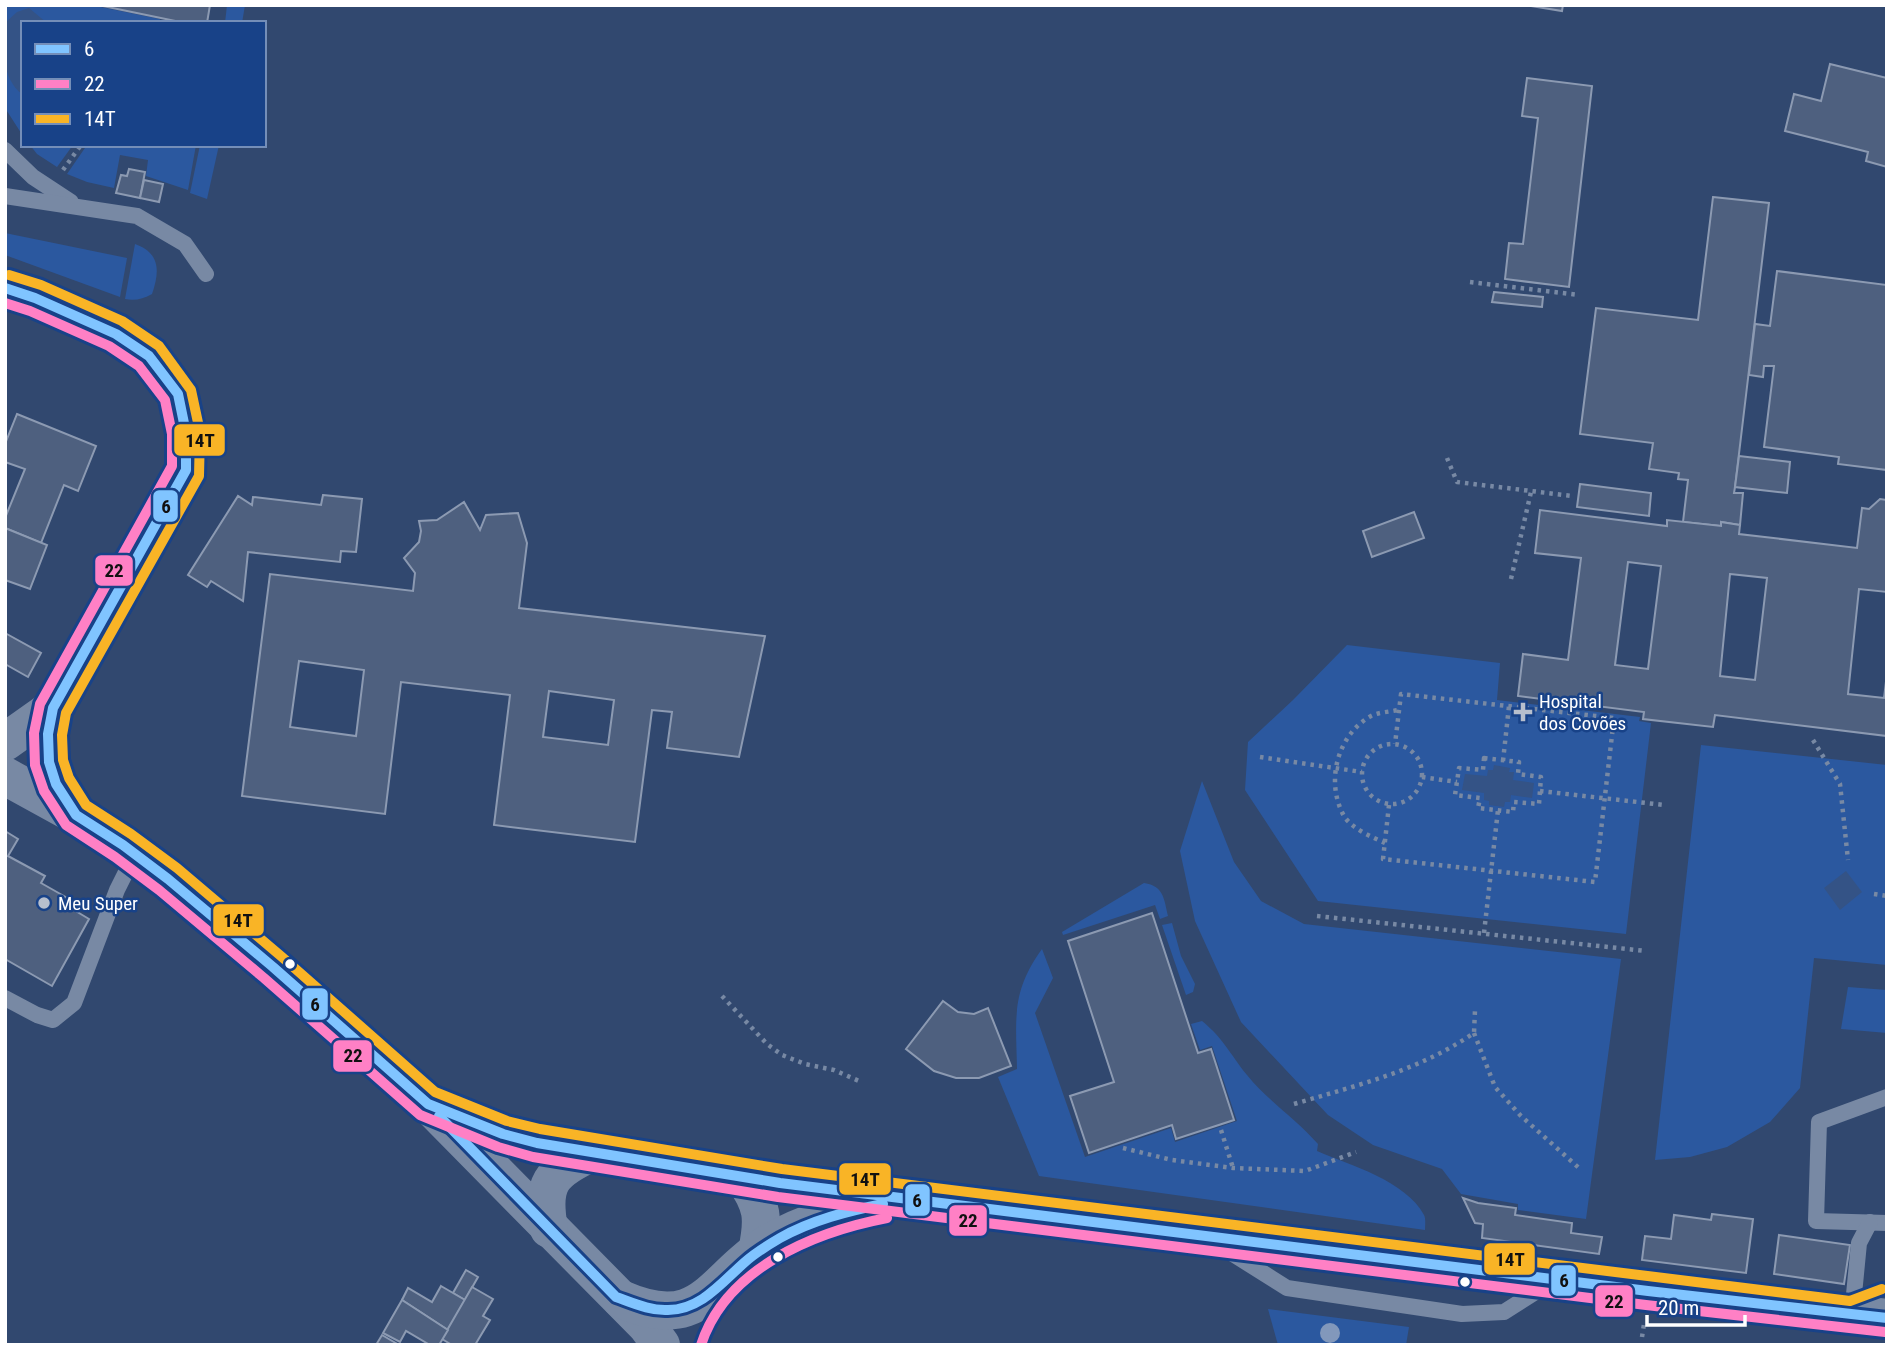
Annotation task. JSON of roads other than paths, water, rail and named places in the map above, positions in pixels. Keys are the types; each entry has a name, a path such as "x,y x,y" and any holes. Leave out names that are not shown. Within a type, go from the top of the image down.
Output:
{"street":[{"path":"5,288 35,298 116,334 149,356 178,394 186,433 186,470 53,708 48,734 49,762 56,784 76,815"},
{"path":"5,742 53,708"},
{"path":"5,776 76,815 135,854 273,967 428,1104 647,1326 661,1345"},
{"path":"428,1104 503,1134 591,1153 743,1177 1555,1280 1875,1312"},
{"path":"549,1229 545,1206 549,1183 566,1164 591,1153"},
{"path":"743,1177 757,1196 762,1225 757,1252"},
{"path":"616,1297 642,1308 669,1312 681,1310 709,1296 757,1252 804,1225 850,1210 911,1199"},
{"path":"686,1345 693,1324 709,1296"}],"lane":[{"path":"5,150 33,177 76,206"},
{"path":"5,196 138,216 185,244 206,274"},
{"path":"5,998 52,1020 74,1003 117,890 135,854"},
{"path":"1887,1097 1818,1122 1815,1222 1887,1223"},
{"path":"1870,1223 1859,1243 1875,1312"}],"place":[{"name":"Hospital dos Covões","path":"1523,712"},
{"name":"Meu Super","path":"44,903"}]}
